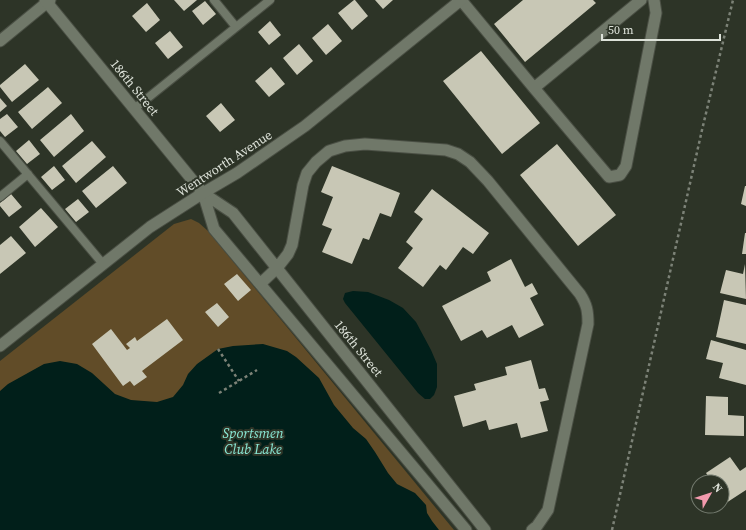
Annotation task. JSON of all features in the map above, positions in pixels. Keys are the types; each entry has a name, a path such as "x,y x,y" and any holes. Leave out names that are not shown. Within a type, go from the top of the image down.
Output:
{"street":[{"path":"461,0 609,177 620,175 626,166 656,13 654,0"},
{"name":"Wentworth Avenue","path":"0,346 150,228 203,193 237,173 305,126 461,0"},
{"path":"534,88 641,0"},
{"path":"0,41 48,1"},
{"name":"186th Street","path":"48,1 203,193 233,213 486,530"},
{"path":"260,284 277,268 288,254 292,245 303,184 308,173 316,162 329,151 345,146 365,144 446,150 458,154 470,162 488,181 580,294 586,304 588,312 588,324 548,510 537,526 532,530"},
{"name":"186th Street","path":"203,193 214,229 466,530"}],"lane":[{"path":"214,0 236,27"},
{"path":"134,109 270,0"},
{"path":"0,141 103,264"},
{"path":"0,197 28,174"}],"path":[{"path":"612,530 702,130 733,0"},
{"path":"218,349 239,381"},
{"path":"219,393 257,370"}],"shaded area":[{"name":"Sportsmen Club Lake","path":"191,219 199,223 208,231 454,530 0,530 0,361 174,224"}],"water":[{"path":"353,291 368,292 389,300 403,308 416,322 437,364 437,387 434,395 430,399 425,399 418,393 345,303 343,299 345,293"},
{"name":"Sportsmen Club Lake","path":"263,344 287,351 296,357 319,378 334,405 353,428 366,439 397,484 415,493 426,505 427,513 439,530 0,530 0,391 8,384 44,364 60,361 77,364 92,373 115,394 131,400 157,402 173,397 183,385 188,374 197,364 218,349 233,346"}],"building":[{"path":"174,0 197,0 184,11"},
{"path":"354,0 368,16 352,30 338,13"},
{"path":"375,0 393,0 383,9"},
{"path":"523,0 593,0 596,3 525,62 494,24"},
{"path":"205,1 216,14 203,25 192,11"},
{"path":"147,3 160,20 146,32 132,16"},
{"path":"270,21 281,35 269,45 258,32"},
{"path":"328,24 342,41 326,55 312,38"},
{"path":"170,31 183,47 168,59 155,43"},
{"path":"299,44 313,61 297,75 283,58"},
{"path":"481,51 540,123 502,154 443,81"},
{"path":"25,64 39,80 12,102 0,85"},
{"path":"271,67 285,84 269,97 255,81"},
{"path":"48,87 62,103 32,129 18,112"},
{"path":"0,98 7,106 0,112"},
{"path":"221,103 235,120 220,132 206,116"},
{"path":"7,114 18,127 5,137 0,131 0,119"},
{"path":"71,114 84,131 54,157 40,140"},
{"path":"29,140 40,154 27,164 16,151"},
{"path":"92,141 106,157 76,183 62,166"},
{"path":"557,144 616,215 578,246 520,175"},
{"path":"54,166 65,180 52,190 41,177"},
{"path":"113,166 127,183 96,208 82,191"},
{"path":"332,166 400,193 391,217 380,213 369,240 363,238 352,264 322,252 332,229 322,225 333,197 321,192"},
{"path":"746,186 746,206 741,204"},
{"path":"432,189 489,233 473,254 463,247 446,270 440,265 423,287 398,268 413,248 406,242 423,219 414,212"},
{"path":"11,194 22,207 9,217 0,206 0,203"},
{"path":"78,199 89,212 76,222 65,209"},
{"path":"41,208 58,227 35,247 19,227"},
{"path":"745,233 746,254 742,254"},
{"path":"11,236 26,253 0,274 0,245"},
{"path":"511,259 525,287 532,283 538,294 530,298 544,325 519,338 512,325 487,338 482,330 461,341 442,306 491,281 487,272"},
{"path":"745,264 746,299 720,293 726,270 743,274"},
{"path":"237,274 251,290 238,301 224,284"},
{"path":"724,300 746,305 746,344 716,337"},
{"path":"217,303 229,317 218,327 205,312"},
{"path":"167,319 183,340 142,371 147,377 134,386 130,381 123,386 92,344 111,329 127,350 130,348 126,344 135,337 137,341"},
{"path":"711,340 746,350 746,385 719,378 723,363 706,359"},
{"path":"531,360 539,389 545,388 549,400 540,402 548,431 521,438 517,423 489,430 486,420 463,427 454,396 476,390 474,384 507,375 505,367"},
{"path":"706,396 728,397 728,415 744,416 744,436 705,435"},
{"path":"730,457 740,471 746,467 746,490 730,500 730,474 706,473"}]}
